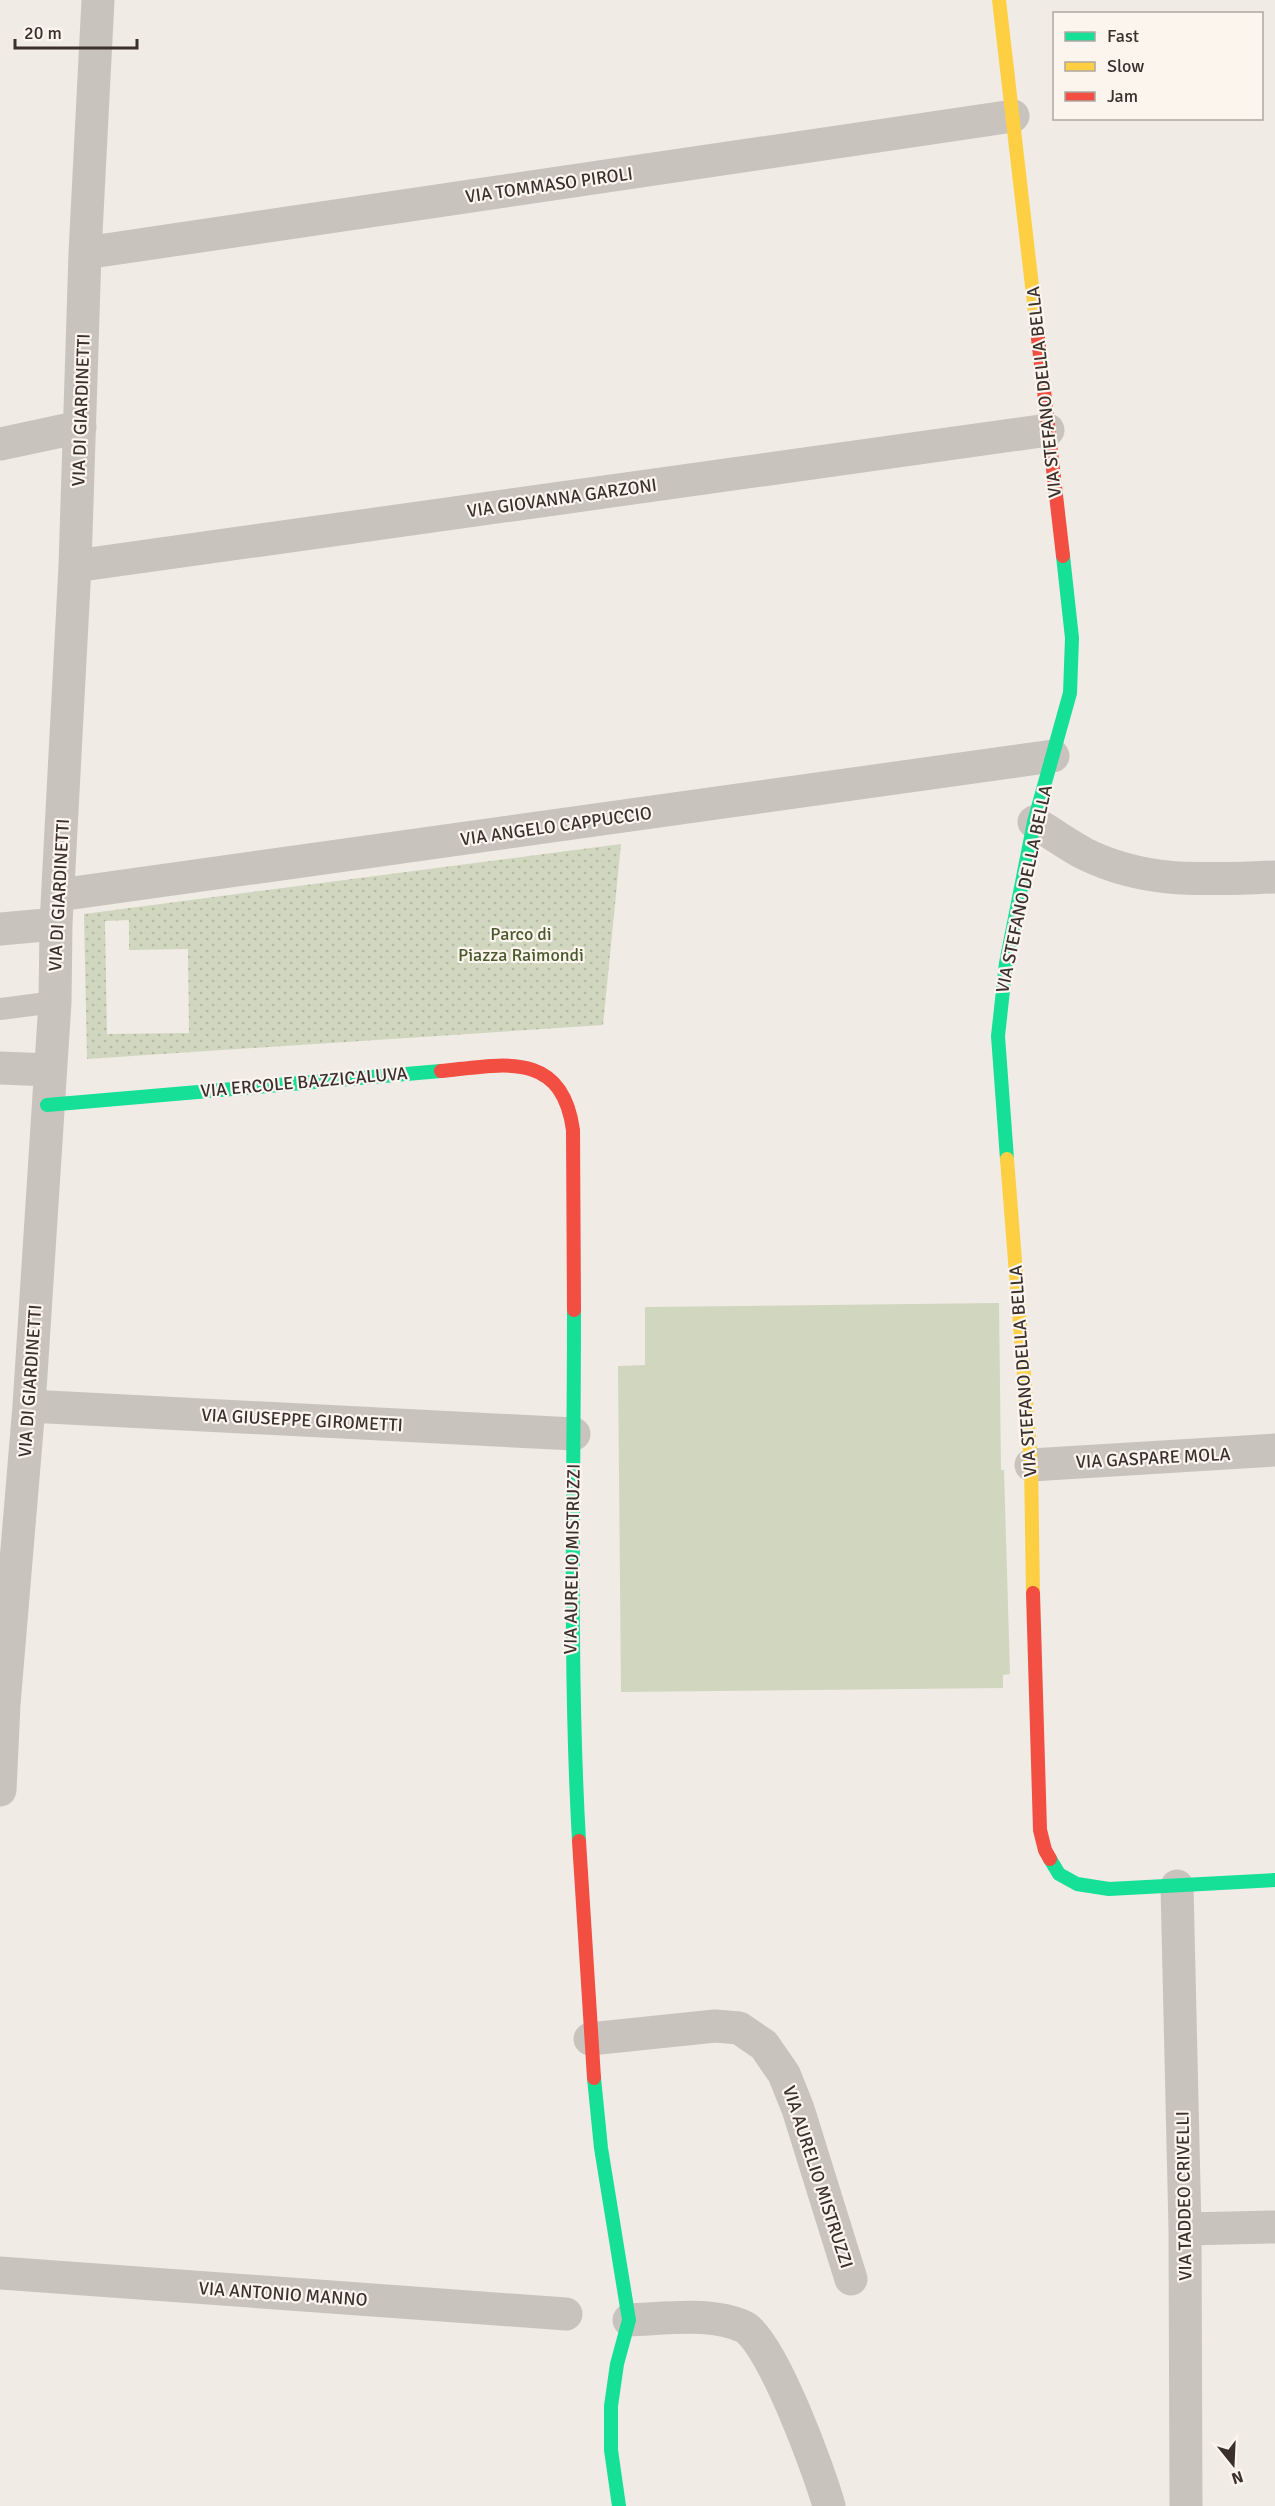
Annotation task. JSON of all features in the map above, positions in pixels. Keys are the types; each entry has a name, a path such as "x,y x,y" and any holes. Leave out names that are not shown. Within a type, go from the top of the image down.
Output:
{"street":[{"name":"VIA DI GIARDINETTI","path":"0,1790 2,1704 29,1406 55,1002 98,0"},
{"name":"VIA STEFANO DELLA BELLA","path":"999,0 1072,638 1070,693 1034,822 1006,963 998,1036 1031,1465 1040,1830 1045,1850 1059,1874 1077,1884 1100,1888 1275,1880"},
{"name":"VIA TOMMASO PIROLI","path":"86,253 1013,116"},
{"path":"0,444 80,427"},
{"name":"VIA GIOVANNA GARZONI","path":"75,566 1048,430"},
{"name":"VIA ANGELO CAPPUCCIO","path":"0,929 58,910 1053,756"},
{"path":"1034,822 1086,854 1139,873 1183,879 1275,878"},
{"name":"VIA ERCOLE BAZZICALUVA","path":"47,1105 506,1065 532,1068 555,1083"},
{"path":"0,1068 50,1070"},
{"name":"VIA AURELIO MISTRUZZI","path":"555,1083 564,1093 569,1105 573,1130 572,1689 590,2039 604,2168 628,2320 613,2385 611,2406 611,2450 619,2506"},
{"name":"VIA GIUSEPPE GIROMETTI","path":"29,1406 574,1434"},
{"name":"VIA GASPARE MOLA","path":"1031,1465 1275,1450"},
{"name":"VIA TADDEO CRIVELLI","path":"1177,1886 1185,2229 1186,2506"},
{"name":"VIA AURELIO MISTRUZZI","path":"590,2039 715,2026 739,2028 764,2045 784,2074 794,2099 851,2279"},
{"path":"1185,2229 1275,2227"},
{"name":"VIA ANTONIO MANNO","path":"0,2273 566,2314"},
{"path":"628,2320 714,2319 735,2323 746,2328 762,2347 787,2395 820,2477 829,2506"}],"lane":[{"path":"0,1009 55,1002"}],"green space":[{"name":"Parco di Piazza Raimondi","path":"621,844 603,1025 87,1059 84,914","holes":["129,920 129,950 188,949 189,1033 107,1034 105,921"]},
{"path":"999,1303 1001,1470 1004,1470 1010,1674 1003,1675 1003,1688 621,1692 618,1366 645,1365 645,1307"}],"traffic: fast":[{"path":"1007,1159 998,1036 1006,963 1034,822 1070,693 1072,638 1063,556"},
{"path":"47,1105 441,1071"},
{"path":"574,1310 573,1642 579,1841"},
{"path":"1050,1859 1059,1874 1077,1884 1109,1889 1275,1880"},
{"path":"594,2078 601,2148 629,2320 617,2364 611,2406 611,2450 619,2506"}],"traffic: slow":[{"path":"999,0 1036,321"},
{"path":"1007,1159 1031,1465 1033,1593"}],"traffic: jam":[{"path":"1036,321 1063,556"},
{"path":"441,1071 486,1066 526,1068 542,1074 556,1086 567,1104 573,1130 574,1310"},
{"path":"1033,1593 1040,1830 1050,1859"},
{"path":"579,1841 594,2078"}]}
